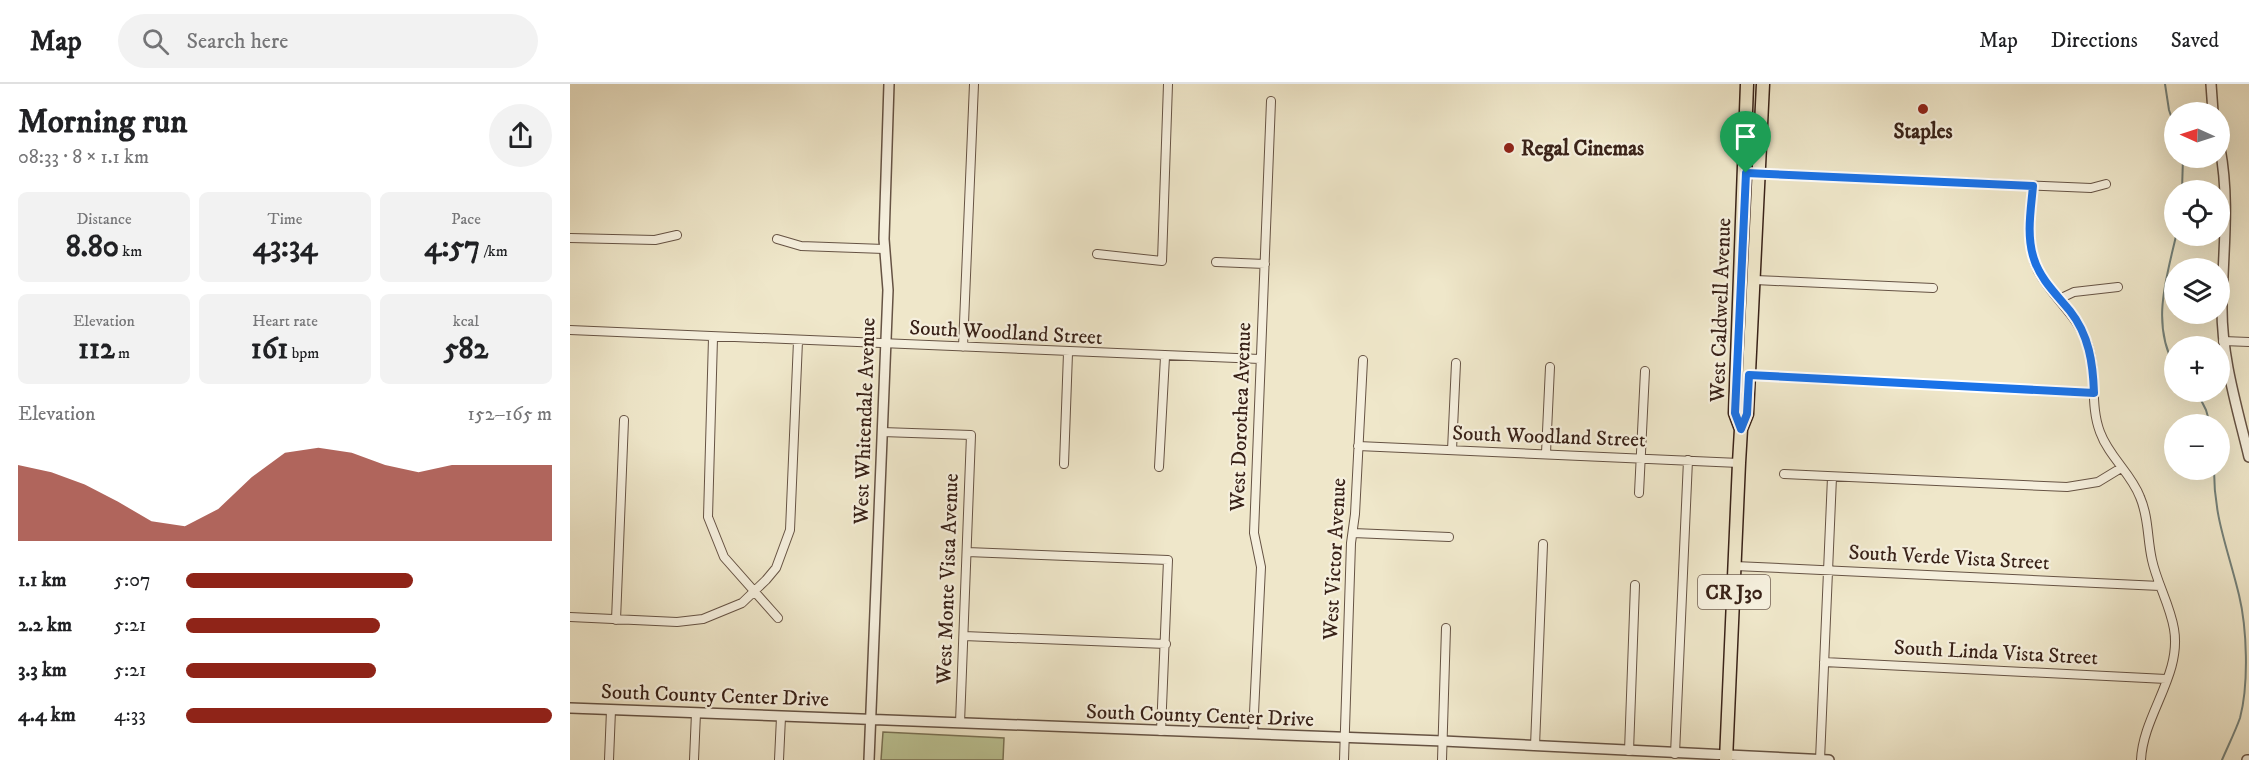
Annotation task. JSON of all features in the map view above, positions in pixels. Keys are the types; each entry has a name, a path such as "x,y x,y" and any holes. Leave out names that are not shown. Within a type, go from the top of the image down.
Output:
{"main road":[{"name":"West Caldwell Avenue","path":"1741,429 1735,413 1746,173 1747,84"},
{"name":"West Caldwell Avenue","path":"1726,758 1739,463 1741,429 1747,414 1763,84"},
{"path":"1740,298 1745,315 1743,369 1744,374 1749,375"}],"street":[{"name":"West Whitendale Avenue","path":"869,760 888,290 885,249 889,84"},
{"path":"963,347 974,84"},
{"path":"1097,254 1162,261 1168,84"},
{"path":"2211,84 2213,102"},
{"name":"West Dorothea Avenue","path":"1253,734 1261,567 1254,533 1271,101"},
{"path":"2222,168 2228,214 2222,304 2223,336"},
{"path":"1746,173 2091,188 2106,184"},
{"path":"2033,186 2031,250 2039,273 2081,327 2088,345 2099,431 2140,497 2149,527 2152,561 2175,639 2166,679 2143,738 2141,760"},
{"path":"570,238 655,240 677,235"},
{"path":"777,239 801,246 885,249"},
{"path":"1216,262 1264,264"},
{"path":"1755,280 1933,288"},
{"path":"2059,298 2074,291 2118,286"},
{"name":"South Woodland Street","path":"570,330 1165,357 1260,359"},
{"path":"713,338 708,517 724,556 778,618"},
{"path":"570,617 677,622 703,619 730,610 755,593 776,568 790,530 798,341"},
{"path":"2230,342 2249,342"},
{"path":"1064,464 1068,352"},
{"path":"1159,466 1165,357"},
{"name":"West Victor Avenue","path":"1344,760 1345,667 1363,360"},
{"path":"1452,450 1456,363"},
{"path":"1546,453 1550,367"},
{"path":"1639,493 1645,371"},
{"path":"2230,373 2249,457"},
{"path":"1749,375 2094,393"},
{"path":"616,620 624,420"},
{"name":"West Monte Vista Avenue","path":"882,432 970,435 960,723"},
{"name":"South Woodland Street","path":"1358,446 1739,463"},
{"path":"1675,754 1688,460"},
{"path":"1784,474 2067,487 2098,482 2121,468"},
{"path":"1820,760 1832,477"},
{"path":"1353,533 1449,537"},
{"path":"1535,746 1543,544"},
{"path":"967,552 1168,560 1161,731"},
{"name":"South Verde Vista Street","path":"1735,566 2160,586"},
{"path":"1629,752 1635,585"},
{"path":"1442,760 1446,628"},
{"path":"964,636 1166,644"},
{"name":"South Linda Vista Street","path":"1824,662 2166,679"},
{"name":"South County Center Drive","path":"570,708 1443,741 1726,758 1829,760"},
{"path":"609,760 611,710"},
{"path":"694,760 696,713"},
{"path":"779,760 781,717"}],"green space":[{"path":"883,732 1004,738 1003,760 881,760"}],"waterway":[{"path":"2165,84 2168,102"},
{"path":"2182,180 2183,168"},
{"path":"2164,336 2163,302 2174,246"},
{"path":"2202,402 2207,414"},
{"path":"2215,480 2219,519 2242,608 2246,656 2245,689 2240,718 2222,760"}],"place":[{"name":"Staples","path":"1923,109"},
{"name":"Regal Cinemas","path":"1509,148"}],"route":[{"path":"1746,173 2033,186 2031,250 2039,273 2081,327 2092,361 2094,393 1749,375 1747,414 1741,429 1735,413 1746,173"}]}
